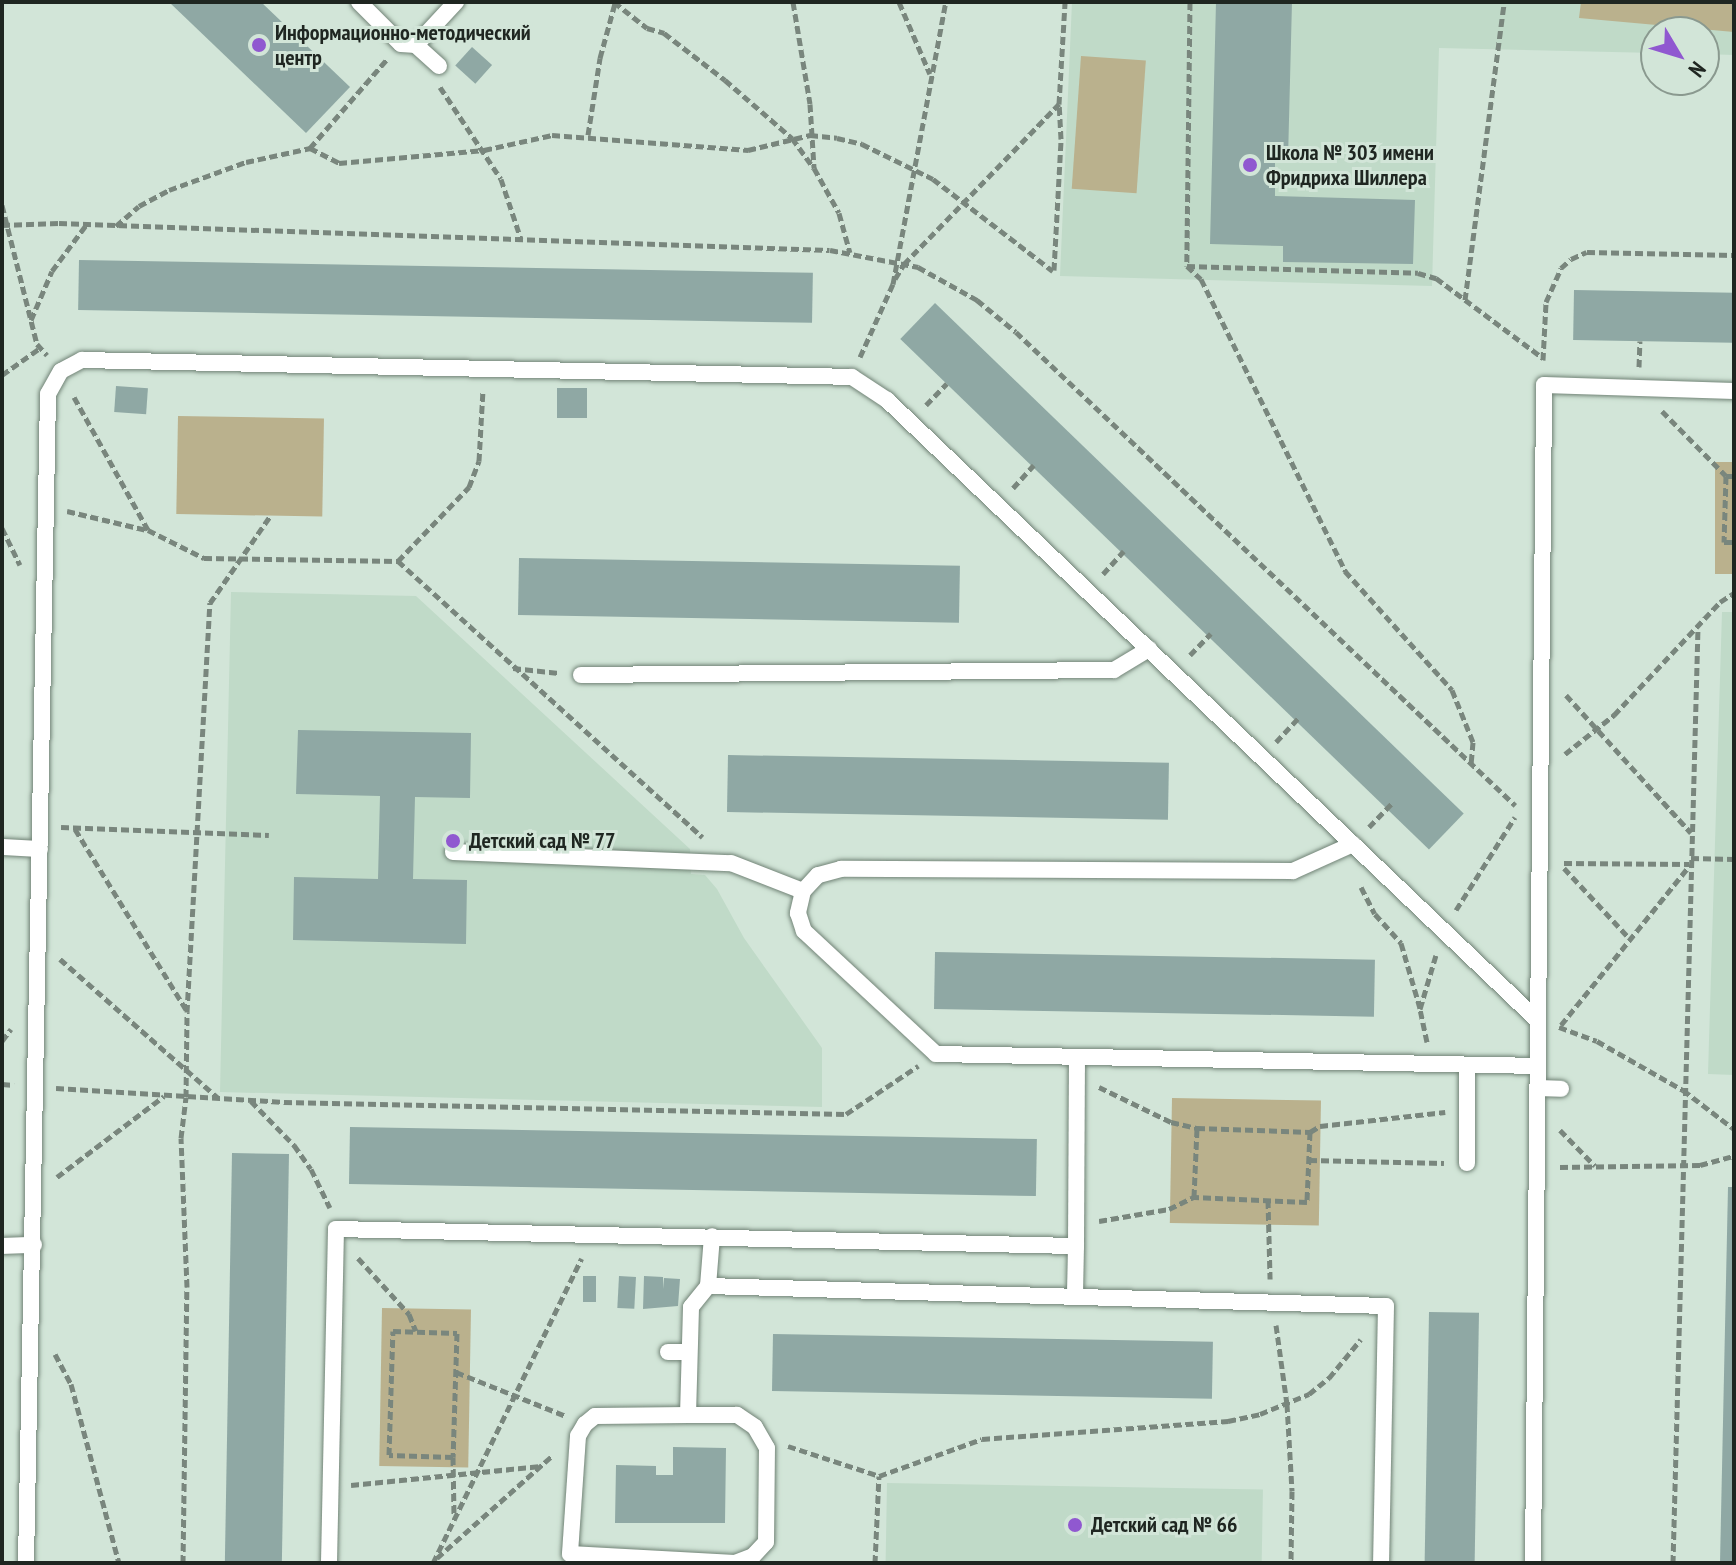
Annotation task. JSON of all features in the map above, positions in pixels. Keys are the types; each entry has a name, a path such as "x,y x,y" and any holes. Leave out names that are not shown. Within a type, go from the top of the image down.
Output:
{"lane":[{"path":"359,2 439,66"},
{"path":"408,44 456,2"},
{"path":"26,1563 48,394 61,371 82,360 852,377 887,400 910,421 1536,1019"},
{"path":"1533,1563 1544,385 1734,391"},
{"path":"581,675 1114,670 1149,649"},
{"path":"1353,844 1293,871 841,869 818,875 803,891 798,913 804,931 936,1054 1467,1065 1538,1061"},
{"path":"2,847 40,849"},
{"path":"453,852 731,863 803,891"},
{"path":"1075,1294 1077,1058"},
{"path":"1467,1065 1467,1163"},
{"path":"1538,1088 1561,1089"},
{"path":"329,1563 336,1229 1076,1246"},
{"path":"688,1415 691,1307 708,1286 712,1236"},
{"path":"2,1246 34,1245"},
{"path":"708,1286 1075,1294 1386,1306 1381,1563"},
{"path":"668,1352 689,1352"},
{"path":"737,1415 755,1427 767,1448 766,1542 753,1556 735,1563 570,1554 582,1430 595,1416 737,1415"}],"path":[{"path":"588,135 600,58 615,2 647,28 664,33 685,48 792,138 814,168 839,213 850,253"},
{"path":"793,2 810,104 814,168"},
{"path":"899,2 931,78"},
{"path":"893,284 946,2"},
{"path":"310,148 339,163 484,150 552,135 588,135 748,150 810,135 862,144 915,169 964,201 1053,271 1065,2"},
{"path":"1190,2 1187,266 1201,279 1345,571 1452,690 1470,731 1471,763"},
{"path":"1465,300 1504,2"},
{"path":"116,226 139,206 181,185 246,162 310,148 408,44"},
{"path":"439,66 439,85 501,179 521,240"},
{"path":"852,377 904,264 1059,104"},
{"path":"2,205 40,348 61,371 148,530"},
{"path":"31,321 52,271 86,224"},
{"path":"1544,385 1546,302 1561,268 1571,259 1587,252 1734,255"},
{"path":"1187,266 1418,273 1436,278 1543,358"},
{"path":"2,375 40,348"},
{"path":"398,561 469,487 479,461 483,369"},
{"path":"910,421 947,383"},
{"path":"1639,388 1726,476 1734,476"},
{"path":"997,505 1034,465"},
{"path":"1726,476 1724,542 1734,542"},
{"path":"46,507 148,530 204,558 398,561 512,668 731,863"},
{"path":"183,1563 187,1287 181,1138 186,1097 187,1012 210,603 271,515"},
{"path":"1088,591 1124,551"},
{"path":"1540,774 1596,729 1720,602 1734,593"},
{"path":"1673,1563 1683,1090 1698,627"},
{"path":"1173,672 1211,633"},
{"path":"512,668 581,675"},
{"path":"1541,668 1691,833"},
{"path":"1262,757 1299,717"},
{"path":"1391,804 1353,844 1363,895 1401,943 1420,1009"},
{"path":"40,827 269,835"},
{"path":"74,828 187,1012"},
{"path":"1629,938 1587,890 1557,863 1734,859"},
{"path":"1538,1061 1559,1027 1691,861"},
{"path":"39,939 218,1099"},
{"path":"1536,1019 1597,1041 1683,1090 1734,1129"},
{"path":"37,1087 218,1099 846,1114 936,1054"},
{"path":"1077,1076 1171,1122 1197,1128 1310,1132 1320,1126 1467,1109"},
{"path":"35,1193 165,1096"},
{"path":"251,1100 311,1169 333,1214 336,1229 409,1314 416,1331"},
{"path":"1538,1107 1595,1167"},
{"path":"1194,1197 1197,1128"},
{"path":"1076,1225 1169,1209 1194,1197 1307,1202 1310,1132"},
{"path":"1538,1167 1700,1165 1734,1156"},
{"path":"1309,1160 1467,1163"},
{"path":"1268,1200 1273,1301 1287,1404 1292,1491 1291,1563"},
{"path":"433,1562 581,1263 588,1234"},
{"path":"760,1436 879,1476 982,1439 1228,1421 1287,1404 1309,1394 1329,1378 1386,1306"},
{"path":"32,1312 71,1384 119,1563"},
{"path":"453,1457 389,1455 393,1331 457,1333 454,1518"},
{"path":"433,1562 582,1430 514,1395 456,1372"},
{"path":"330,1487 541,1466"},
{"path":"875,1563 879,1476"}],"shaded area":[{"name":"Школа № 303 имени Фридриха Шиллера","path":"1072,2 1734,2 1734,55 1720,55 1720,16 1640,16 1640,53 1439,48 1432,286 1060,276"},
{"path":"1581,2 1734,2 1734,32 1720,31 1720,16 1640,16 1640,24 1579,18"},
{"path":"1081,56 1146,61 1137,193 1072,189"},
{"path":"178,416 324,419 322,517 176,514"},
{"path":"1715,462 1734,462 1734,574 1715,574"},
{"name":"Детский сад № 77","path":"231,592 416,596 690,849 691,874 705,875 717,889 744,938 822,1048 822,1107 220,1092"},
{"path":"1722,612 1734,612 1734,1075 1708,1074"},
{"path":"1172,1098 1321,1101 1319,1226 1170,1223"},
{"path":"382,1308 471,1310 468,1468 379,1466"},
{"name":"Детский сад № 66","path":"887,1483 1263,1490 1262,1563 886,1563"}],"building":[{"name":"Информационно-методический центр","path":"169,2 261,2 350,87 306,133"},
{"path":"1216,2 1292,2 1288,159 1275,158 1275,196 1415,200 1413,264 1283,262 1283,246 1210,244"},
{"path":"472,47 492,65 475,84 455,66"},
{"path":"79,260 813,273 812,323 78,310"},
{"path":"1574,290 1734,293 1733,343 1573,340"},
{"path":"935,303 1464,814 1429,850 900,339"},
{"path":"116,386 148,388 146,414 114,412"},
{"path":"557,388 587,388 587,418 557,418"},
{"path":"519,558 960,566 959,623 518,615"},
{"path":"298,730 471,733 470,798 415,797 413,879 467,880 466,944 293,940 294,877 378,879 380,796 296,794"},
{"path":"728,755 1169,763 1168,820 727,812"},
{"path":"935,952 1375,960 1374,1017 934,1009"},
{"path":"350,1127 1037,1139 1036,1196 349,1184"},
{"path":"232,1153 289,1154 282,1563 225,1563"},
{"path":"1728,1187 1734,1187 1734,1563 1720,1563"},
{"path":"583,1276 596,1276 596,1302 583,1302"},
{"path":"619,1276 636,1277 634,1309 617,1308"},
{"path":"644,1276 663,1277 663,1289 664,1278 680,1279 678,1306 643,1309"},
{"path":"1429,1312 1479,1313 1475,1563 1425,1563"},
{"path":"773,1334 1213,1342 1212,1399 772,1391"},
{"path":"673,1447 726,1448 725,1523 615,1523 616,1465 656,1466 656,1475 673,1475"}],"place":[{"name":"Информационно-методический центр","path":"259,45"},
{"name":"Школа № 303 имени Фридриха Шиллера","path":"1250,165"},
{"name":"Детский сад № 77","path":"453,841"},
{"name":"Детский сад № 66","path":"1075,1525"}]}
